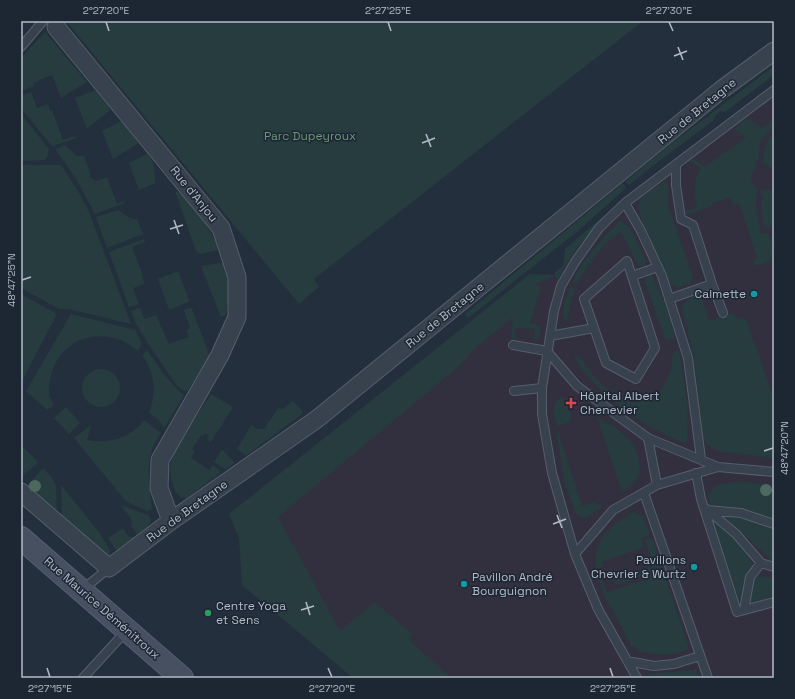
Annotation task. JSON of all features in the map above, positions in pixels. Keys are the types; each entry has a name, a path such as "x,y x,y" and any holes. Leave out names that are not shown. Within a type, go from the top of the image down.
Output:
{"street":[{"name":"Rue d'Anjou","path":"49,24 221,228 238,278 237,317 220,355 160,460 159,488 171,521"},
{"name":"Rue de Bretagne","path":"109,568 171,521 317,419 721,90 774,51"},
{"path":"21,492 109,568"},
{"name":"Rue Maurice Déménitroux","path":"21,538 182,678"}],"lane":[{"path":"21,48 49,24"},
{"path":"637,678 598,609 575,554 552,473 542,414 542,388 554,311 561,286 575,262 599,228 625,203 774,90"},
{"path":"676,164 676,185 681,219 693,225 723,313"},
{"path":"625,203 641,231 662,276 688,358 701,459"},
{"path":"627,262 655,348 636,379 606,363 594,328 584,299 627,262"},
{"path":"632,276 658,267"},
{"path":"670,299 712,284"},
{"path":"550,336 594,328"},
{"path":"513,346 547,351 577,386 648,438 718,466 774,472"},
{"path":"514,391 542,388"},
{"path":"648,438 656,485"},
{"path":"575,554 613,510 656,485 718,466"},
{"path":"696,473 737,612 774,602"},
{"path":"644,493 708,678"},
{"path":"706,508 741,513 774,524"},
{"path":"706,508 736,534 762,563 774,567"},
{"path":"744,610 750,577 762,563"},
{"path":"81,590 109,568"},
{"path":"84,678 127,630"},
{"path":"627,661 654,666 674,664 700,656"}],"shaded area":[{"name":"Hôpital Albert Chenevier","path":"774,86 774,678 353,678 242,585 239,538 229,514 530,274 560,275 573,253 605,218 630,195"}],"green space":[{"name":"Parc Dupeyroux","path":"66,21 643,21 314,279 319,287 299,304"},
{"path":"45,32 87,82 61,98 52,75 33,83 34,86 21,91 21,58"},
{"path":"774,66 774,75 725,112 721,111 715,116 713,121 629,185 625,182 664,149"},
{"path":"96,91 110,110 87,129 75,98"},
{"path":"31,92 37,108 48,104 50,111 52,110 63,140 75,136 76,138 53,146 51,145 21,108 21,95"},
{"path":"21,114 49,149 47,158 44,160 21,161"},
{"path":"747,118 762,128 774,119 774,128 765,135 761,142 758,161 756,160 755,166 758,167 751,175 752,183 757,189 756,208 761,234 768,233 772,244 774,244 774,259 755,266 753,260 757,258 739,203 733,205 730,197 712,203 712,206 688,215 685,213 685,211 697,208 695,187 701,168 689,161 693,159 705,167 746,137 734,129"},
{"path":"119,122 122,122 138,142 113,159 102,131"},
{"path":"774,133 774,169 763,164 766,144"},
{"path":"65,145 77,156 84,156 90,172 90,177 96,181 107,177 117,204 124,201 125,203 95,214 75,177 55,149"},
{"path":"147,154 150,157 155,171 155,183 139,190 129,163"},
{"path":"21,165 61,165 78,191 89,212 131,324 73,310 59,309 21,288"},
{"path":"664,181 668,184 668,205 693,278 690,284 677,287 670,283 642,220 638,206 641,198"},
{"path":"623,183 626,188 578,231 468,318 465,314"},
{"path":"774,188 774,226 764,229 761,201 763,200 763,195 761,195 760,189 771,190"},
{"path":"176,191 187,200 207,226 219,249 218,250 201,254 196,251"},
{"path":"629,194 630,195 589,234 571,256 558,281 555,277 555,272 563,266 565,249"},
{"path":"118,210 129,218 137,219 143,234 107,248 96,217"},
{"path":"621,220 626,224 636,239 646,261 645,264 639,267 620,232 601,249 577,284 572,282 582,265 600,241"},
{"path":"144,239 145,242 132,247 145,284 133,288 139,304 129,307 109,252"},
{"path":"226,262 229,293 226,314 221,317 201,266"},
{"path":"176,272 179,273 189,300 188,302 169,310 158,279"},
{"path":"530,274 551,275 550,278 533,285 541,286 530,323 541,326 539,339 534,340 535,329 516,328 515,339 511,339 513,317 473,350 458,367 278,517 340,631 375,602 412,634 409,639 411,642 451,678 353,678 242,585 239,538 229,514"},
{"path":"651,275 673,326 674,339 667,340 665,338 645,282 645,278"},
{"path":"570,288 575,289 566,322 563,315 563,310"},
{"path":"21,294 57,314 21,383"},
{"path":"696,295 703,302 709,320 733,313 736,318 740,317 746,319 774,399 774,458 718,451 709,446 703,439 694,357 682,308 691,297"},
{"path":"140,308 145,319 156,315 169,344 189,337 186,330 190,328 184,310 190,308 192,309 209,354 209,358 188,390 184,391 177,386 136,324 131,311"},
{"path":"71,314 135,330 142,344 138,351 127,343 115,338 102,336 89,338 78,342 67,349 58,359 52,372 49,392 53,406 47,410 26,391"},
{"path":"147,350 166,377 184,396 164,428 157,418 149,413 152,405 154,390 150,369 142,355"},
{"path":"676,351 679,352 681,360 688,412 687,441 685,443 655,429 622,408 594,383 582,370 574,357 579,355 597,380 609,391 626,401 637,402 653,398 661,391 671,368 672,357"},
{"path":"97,369 105,369 115,374 119,381 119,395 115,402 105,407 97,407 87,402 85,399 82,392 82,384 87,374 90,372"},
{"path":"211,394 233,407 211,442 207,439 209,436 205,433 203,436 201,435 192,449 195,451 191,458 210,470 212,465 220,470 220,473 187,498 182,498 177,494 173,485 170,466 177,447"},
{"path":"561,397 565,398 572,418 569,422 557,426 554,406"},
{"path":"293,401 303,411 301,415 247,455 237,449 251,425 257,429 265,429 278,408 283,409"},
{"path":"66,407 80,423 69,434 54,418"},
{"path":"597,417 617,429 628,438 634,445 638,455 640,470 638,478 622,492"},
{"path":"144,420 161,433 155,442 149,460 152,509 147,511 129,503 124,499 74,438 91,425 87,440 103,441 118,439 132,432"},
{"path":"558,430 582,506 595,502 596,505 601,504 601,507 592,515 585,518 578,516 575,512 564,480 557,436"},
{"path":"22,448 24,448 37,461 37,464 21,477"},
{"path":"222,449 234,462 234,464 225,469 214,462"},
{"path":"42,469 44,469 52,478 56,485 57,515 26,487"},
{"path":"738,482 763,484 774,487 774,562 710,504 708,494 717,485"},
{"path":"61,485 99,532 110,550 110,554 108,556 62,519"},
{"path":"124,506 150,517 151,522 136,537 136,533 131,522 132,520 122,507"},
{"path":"633,512 644,517 650,535 641,538 644,547 602,562 603,567 596,569 597,548 604,535"},
{"path":"711,518 741,544 753,565 742,599 739,600"},
{"path":"123,528 129,537 134,538 117,550 108,538"},
{"path":"652,538 662,569 616,585 614,580 653,566 645,540"},
{"path":"664,574 688,646 687,649 675,654 657,654 638,651 636,646 632,647 604,595 598,578 601,577 607,592"},
{"path":"756,576 774,578 774,595 751,604 748,602 752,579"},
{"path":"696,670 699,678 650,678 647,674"}],"place":[{"name":"Calmette","path":"754,294"},
{"name":"Hôpital Albert Chenevier","path":"571,403"},
{"name":"Pavillons Chevrier & Wurtz","path":"694,567"},
{"name":"Pavillon André Bourguignon","path":"464,584"},
{"name":"Centre Yoga et Sens","path":"208,613"}]}
